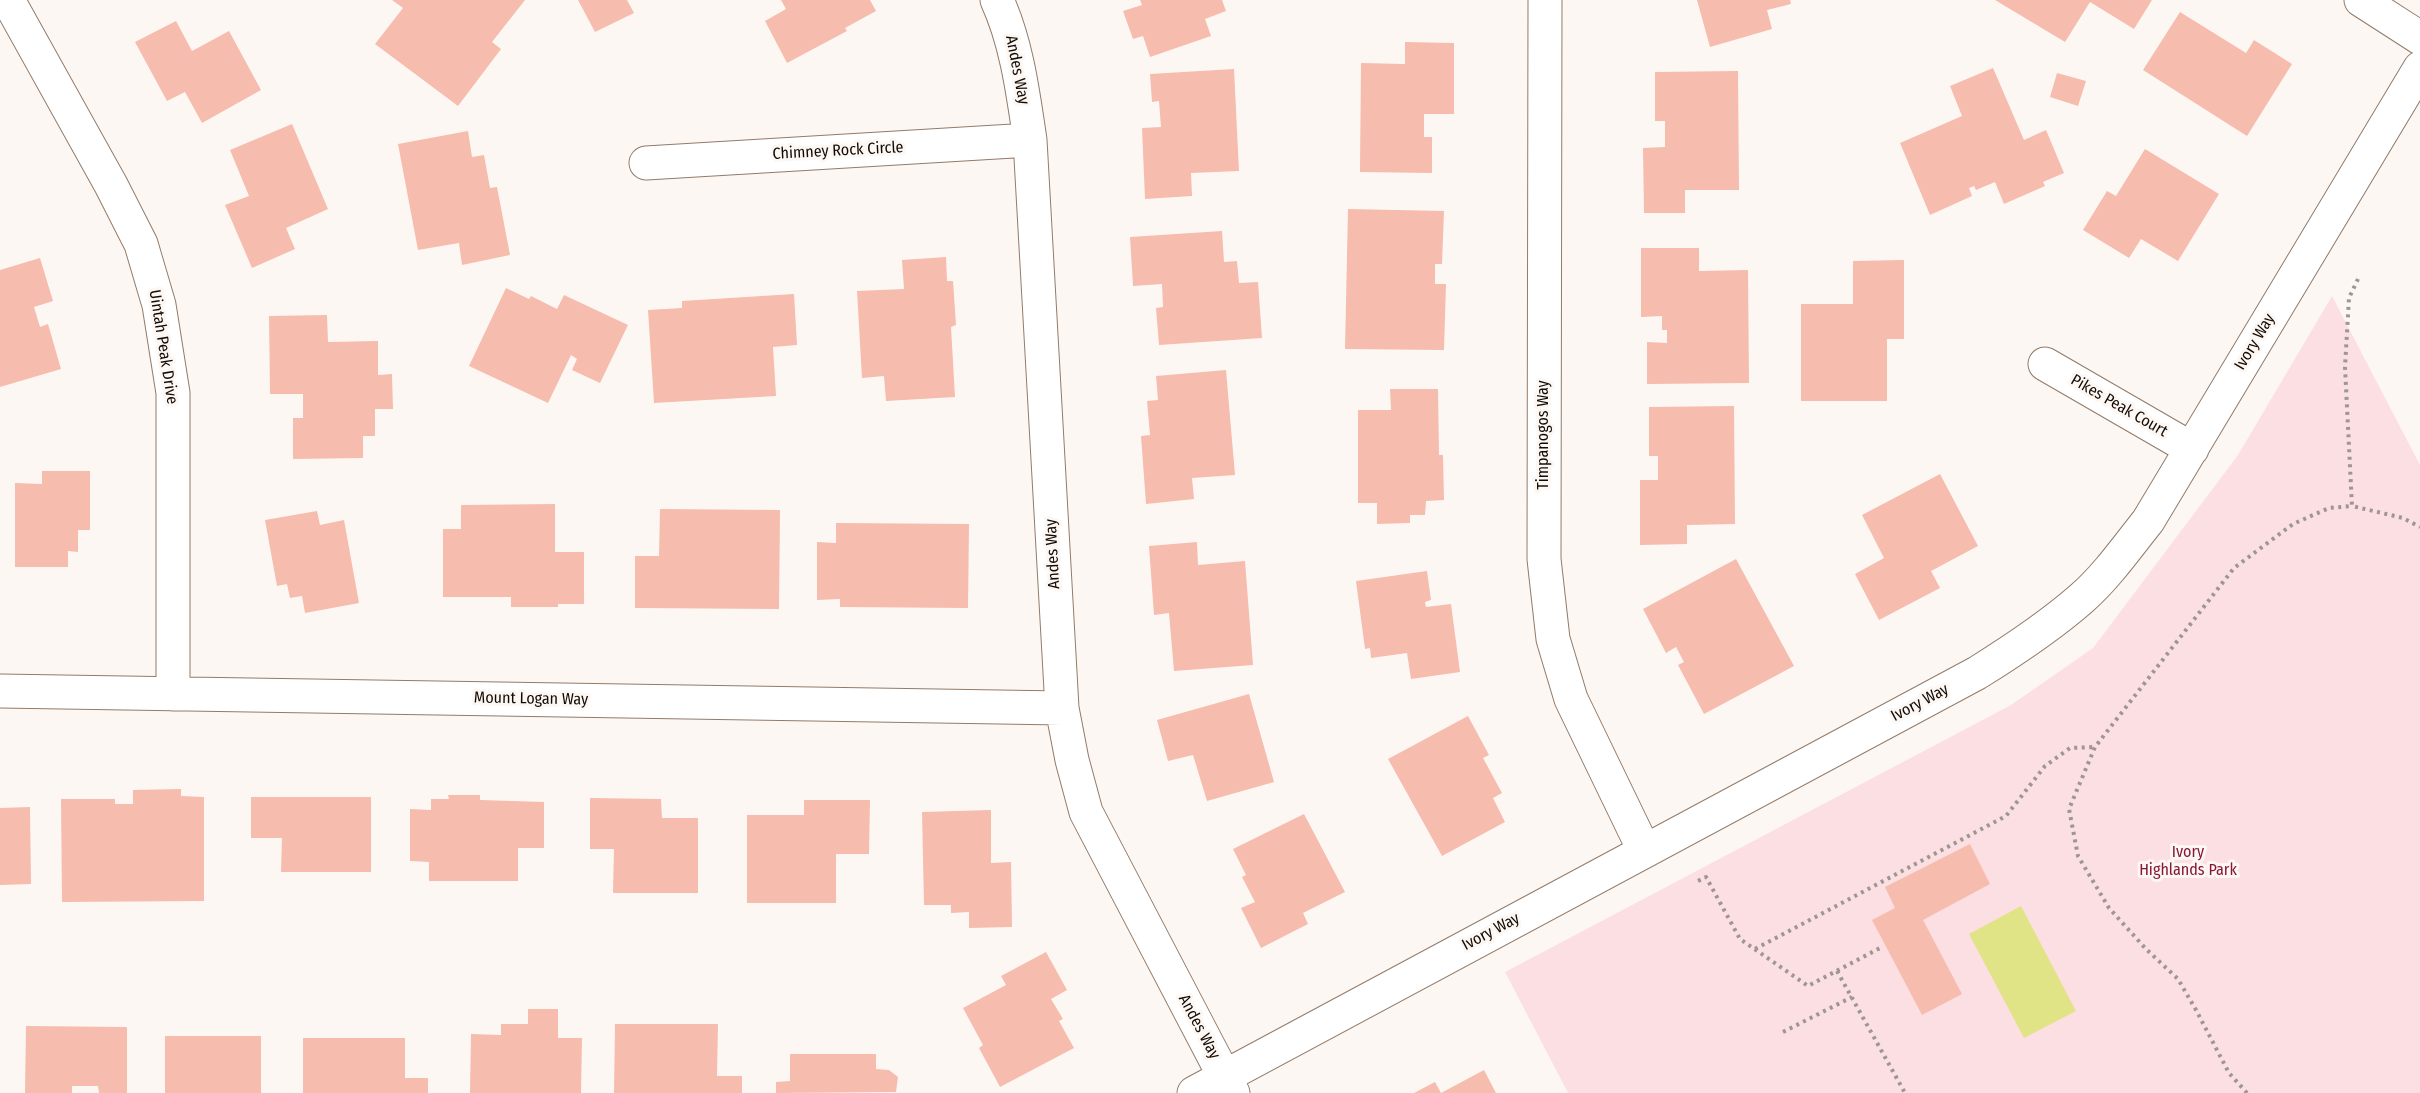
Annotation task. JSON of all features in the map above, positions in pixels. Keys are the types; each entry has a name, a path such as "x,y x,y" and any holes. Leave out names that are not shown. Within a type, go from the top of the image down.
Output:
{"street":[{"name":"Uintah Peak Drive","path":"8,0 111,185 141,244 159,305 173,393 173,694"},
{"name":"Andes Way","path":"997,0 1007,23 1020,73 1030,140 1062,708 1086,812 1229,1084"},
{"name":"Timpanogos Way","path":"1545,0 1544,560 1553,639 1571,699 1644,850"},
{"path":"2361,0 2420,38"},
{"name":"Ivory Way","path":"1194,1093 1229,1084 1644,850 1977,673 2033,638 2083,597 2117,561 2148,521 2420,68"},
{"name":"Chimney Rock Circle","path":"646,163 1030,140"},
{"name":"Pikes Peak Court","path":"2046,364 2192,449"},
{"name":"Mount Logan Way","path":"0,691 1062,708"}],"path":[{"path":"2352,506 2345,367 2349,298 2358,279"},
{"path":"2247,1093 2229,1074 2178,979 2146,949 2109,908 2078,856 2069,808 2094,747 2234,568 2293,524 2330,508 2352,506 2403,518 2420,527"},
{"path":"1755,949 2006,816 2045,766 2070,748 2094,747"},
{"path":"1698,881 1706,877 1740,939 1808,986 1882,947"},
{"path":"1837,971 1905,1093"},
{"path":"1783,1032 1852,997"}],"green space":[{"name":"Ivory Highlands Park","path":"2332,296 2420,465 2420,1093 1568,1093 1505,972 2011,705 2093,648 2238,455"}],"shaded area":[{"path":"2021,906 2076,1011 2024,1038 1969,934"}],"building":[{"path":"392,0 525,0 492,42 501,49 458,106 375,44 403,8"},
{"path":"578,0 627,0 634,13 595,32"},
{"path":"781,0 870,0 876,11 845,28 847,31 787,63 765,21 786,9"},
{"path":"1140,0 1222,0 1226,11 1205,19 1211,36 1150,57 1143,36 1133,39 1123,11 1142,5"},
{"path":"1697,0 1790,0 1791,4 1767,10 1772,29 1710,47"},
{"path":"1995,0 2152,0 2134,29 2090,2 2065,42"},
{"path":"2180,12 2246,53 2254,40 2292,64 2247,136 2143,70"},
{"path":"176,21 192,51 229,31 261,90 202,123 185,92 167,101 135,42"},
{"path":"1405,42 1454,43 1454,114 1424,114 1424,137 1432,137 1432,173 1360,172 1361,63 1405,64"},
{"path":"1993,68 2024,140 2046,130 2064,173 2043,182 2045,186 2004,204 1995,182 1976,190 1974,186 1969,188 1972,196 1930,215 1900,143 1962,116 1950,86"},
{"path":"1234,69 1239,171 1191,173 1192,196 1145,199 1142,128 1161,127 1159,101 1152,102 1150,74"},
{"path":"1738,71 1739,190 1685,190 1685,213 1644,213 1643,148 1665,147 1665,121 1655,121 1655,72"},
{"path":"2057,73 2086,81 2078,106 2050,97"},
{"path":"292,124 328,209 286,228 295,249 252,268 225,205 249,196 230,150"},
{"path":"468,131 472,157 484,155 490,188 497,187 510,255 462,265 459,243 418,250 398,144"},
{"path":"2145,149 2219,194 2178,261 2141,239 2129,258 2083,230 2107,191 2116,196"},
{"path":"1348,209 1444,211 1442,264 1435,264 1435,284 1446,284 1444,350 1345,349"},
{"path":"1222,231 1224,262 1237,261 1239,283 1258,282 1262,338 1159,345 1156,308 1163,307 1162,284 1133,286 1130,237"},
{"path":"1641,248 1699,248 1699,271 1748,270 1749,383 1647,384 1647,342 1667,343 1667,330 1662,330 1662,316 1641,317"},
{"path":"946,257 947,281 953,281 956,325 951,327 955,397 886,401 884,376 862,378 857,291 904,289 902,260"},
{"path":"40,258 53,301 34,307 40,327 48,324 61,369 0,387 0,270"},
{"path":"1904,260 1904,339 1887,339 1887,401 1801,401 1801,304 1853,304 1853,261"},
{"path":"506,288 529,299 531,296 557,309 564,295 628,325 600,383 572,370 577,359 571,355 548,403 469,366"},
{"path":"794,294 797,345 773,347 776,396 654,403 648,310 682,308 682,301"},
{"path":"327,315 328,342 378,341 378,375 392,374 393,409 375,409 375,436 363,436 363,458 293,459 293,418 303,418 303,394 270,394 269,316"},
{"path":"1226,370 1235,475 1192,478 1194,499 1146,504 1141,436 1150,435 1147,401 1158,400 1156,376"},
{"path":"1390,389 1438,389 1439,455 1443,455 1444,500 1426,501 1425,515 1410,515 1410,523 1377,524 1377,503 1358,503 1358,410 1391,410"},
{"path":"1734,406 1735,524 1687,525 1687,544 1640,545 1640,480 1658,480 1658,456 1649,456 1649,407"},
{"path":"42,471 90,471 90,530 78,530 78,552 68,551 68,567 15,567 15,483 42,484"},
{"path":"1940,474 1978,546 1931,571 1940,588 1879,620 1855,574 1884,558 1862,515"},
{"path":"555,504 555,552 584,552 584,604 558,604 558,607 511,607 511,597 443,597 443,529 461,529 461,505"},
{"path":"660,509 780,510 779,609 635,608 635,556 659,556"},
{"path":"317,511 320,525 344,520 359,603 305,613 302,596 290,598 287,584 277,586 265,520"},
{"path":"836,523 969,524 968,608 840,607 840,599 817,600 817,542 836,543"},
{"path":"1197,542 1198,565 1245,561 1253,665 1174,671 1169,613 1154,615 1149,546"},
{"path":"1736,559 1794,666 1704,714 1678,665 1684,662 1676,647 1666,653 1643,609"},
{"path":"1427,571 1431,600 1425,602 1426,607 1451,604 1460,672 1411,679 1407,653 1371,658 1370,648 1365,649 1356,581"},
{"path":"1249,694 1274,782 1207,801 1193,755 1168,761 1157,720"},
{"path":"1468,716 1489,755 1483,758 1502,793 1493,798 1505,822 1442,856 1388,759"},
{"path":"181,789 181,796 204,797 204,901 62,902 61,799 115,799 115,804 133,804 133,790"},
{"path":"448,795 480,795 480,800 544,802 544,848 518,848 518,881 429,881 429,862 410,861 410,809 431,810 431,799 449,799"},
{"path":"251,797 371,797 371,872 281,872 282,838 251,838"},
{"path":"590,798 661,799 662,818 698,818 698,893 613,893 614,849 590,849"},
{"path":"804,800 870,800 869,854 836,854 836,903 747,903 747,815 804,815"},
{"path":"30,807 31,884 0,885 0,808"},
{"path":"991,810 991,863 1011,862 1012,927 969,928 969,912 951,913 951,905 924,905 922,812"},
{"path":"1304,814 1345,892 1303,913 1308,924 1261,948 1241,908 1255,902 1242,877 1246,875 1233,849"},
{"path":"1970,844 1990,884 1923,920 1962,994 1922,1015 1872,920 1895,908 1885,887"},
{"path":"1046,952 1067,990 1051,999 1063,1019 1059,1021 1074,1048 1000,1087 979,1048 983,1045 963,1008 1006,985 1001,976"},
{"path":"528,1009 558,1009 558,1038 582,1038 581,1093 470,1093 471,1034 501,1035 501,1024 528,1024"},
{"path":"615,1024 718,1024 717,1076 742,1076 742,1093 614,1093"},
{"path":"26,1026 127,1027 127,1093 99,1093 98,1086 72,1086 72,1093 25,1093"},
{"path":"165,1036 261,1036 261,1093 165,1093"},
{"path":"303,1038 405,1038 405,1078 428,1078 428,1093 303,1093"},
{"path":"790,1054 876,1054 876,1069 889,1070 898,1077 896,1092 776,1093 776,1082 790,1081"},
{"path":"1484,1070 1496,1093 1441,1093"},
{"path":"1435,1082 1441,1093 1414,1093"}]}
